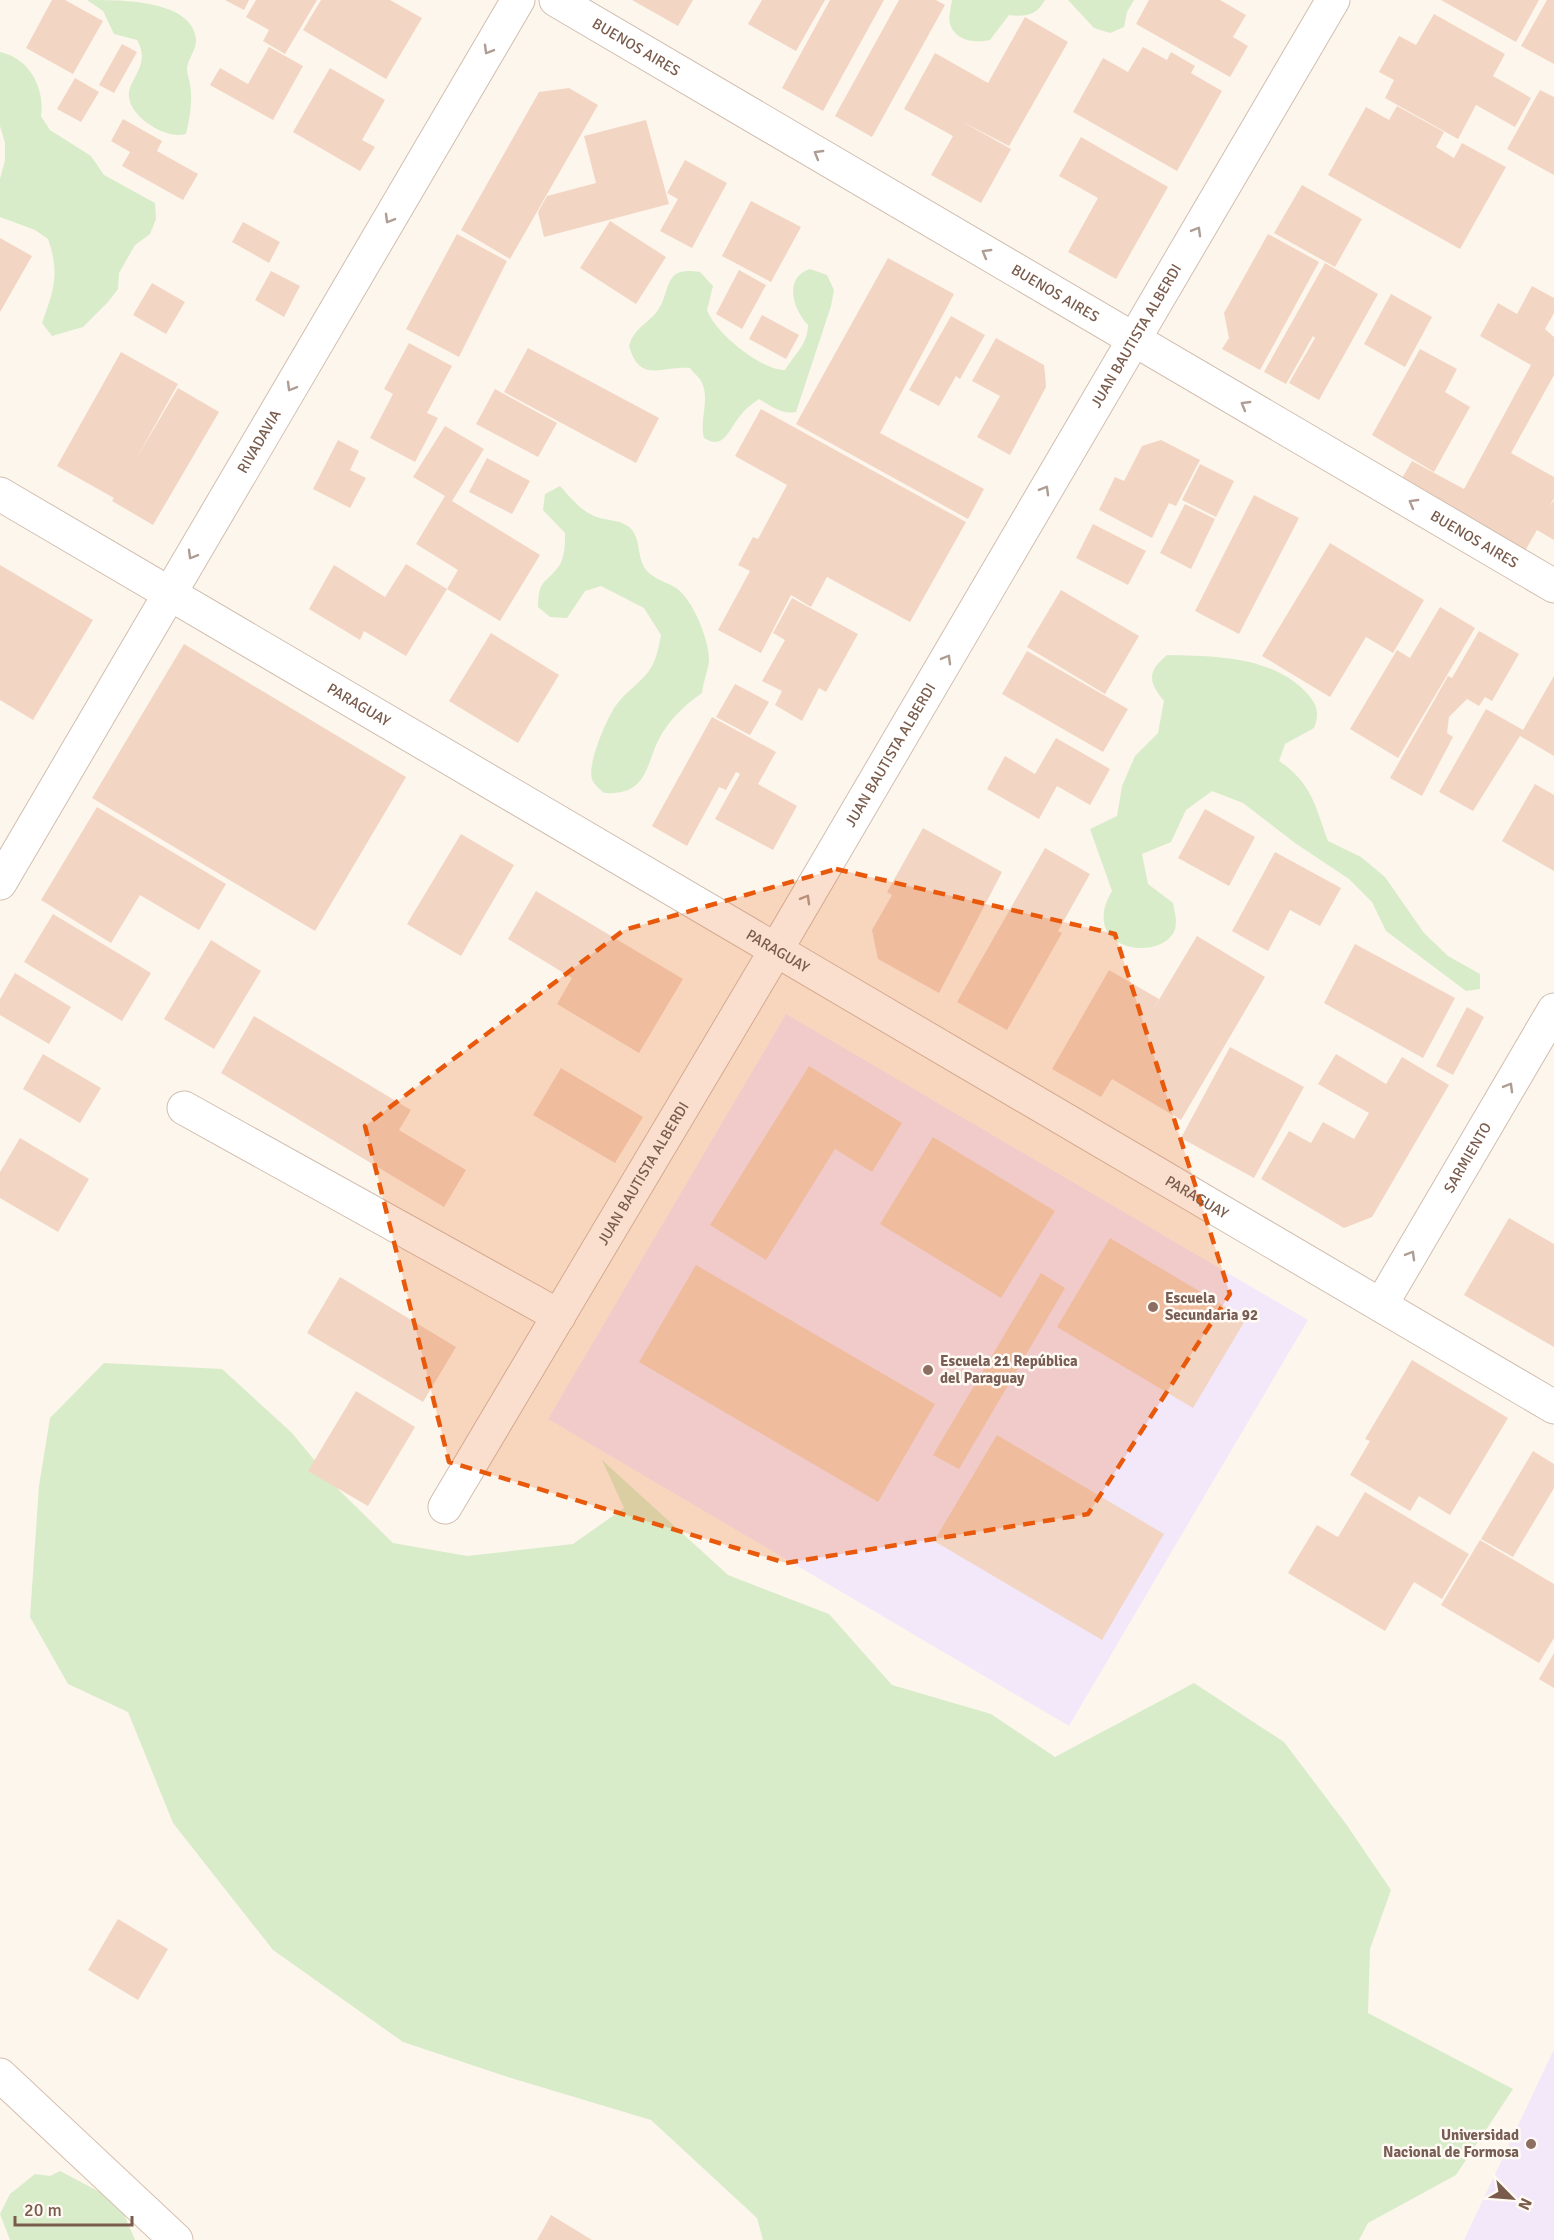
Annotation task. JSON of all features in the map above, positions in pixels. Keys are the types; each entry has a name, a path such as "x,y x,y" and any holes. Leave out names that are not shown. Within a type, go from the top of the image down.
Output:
{"street":[{"name":"RIVADAVIA","path":"0,883 518,0"},
{"name":"BUENOS AIRES","path":"556,0 1554,586"},
{"name":"JUAN BAUTISTA ALBERDI","path":"446,1507 776,950 1333,0"},
{"name":"PARAGUAY","path":"0,494 1554,1407"},
{"name":"SARMIENTO","path":"1381,1305 1554,1010"},
{"path":"184,1108 559,1316"},
{"path":"0,2075 176,2240"}],"highlighted area":[{"path":"836,869 1115,934 1230,1294 1088,1514 786,1563 449,1462 365,1126 624,930"}],"shaded area":[{"name":"Escuela 21 República del Paraguay","path":"786,1014 1308,1320 1069,1726 548,1419"},
{"name":"Universidad Nacional de Formosa","path":"1554,2049 1554,2240 1464,2240"}],"green space":[{"path":"87,0 154,5 182,16 192,26 196,43 187,66 191,98 186,134 169,134 151,126 136,112 131,105 129,90 141,65 141,49 137,40 114,34 103,11"},
{"path":"952,0 1045,0 1038,9 1030,14 1009,15 990,40 979,41 962,38 953,30 949,19"},
{"path":"1068,0 1134,0 1127,12 1124,27 1110,33 1094,28"},
{"path":"0,52 20,61 33,76 40,95 41,116 50,130 91,156 104,175 155,203 156,219 150,234 135,245 119,273 118,289 108,302 83,327 52,336 42,323 50,301 55,272 48,239 35,230 0,217 0,179 5,160 5,143 0,126"},
{"path":"810,269 827,275 834,290 831,306 796,412 781,411 759,399 744,411 721,440 717,442 704,438 705,396 700,379 690,368 653,371 645,369 634,358 629,346 634,336 655,314 673,277 687,271 700,272 713,286 707,310 719,329 752,357 764,364 785,370 806,338 808,325 798,311 793,294 796,279"},
{"path":"560,486 589,513 629,527 636,537 644,567 654,577 676,588 688,601 699,622 709,653 702,693 682,709 665,729 639,782 620,792 604,793 594,783 591,772 592,763 603,729 613,710 652,666 661,635 644,608 601,586 585,591 567,618 550,617 538,607 543,583 559,566 564,555 565,533 543,510 545,494"},
{"path":"1167,655 1203,656 1258,664 1291,679 1305,691 1316,708 1317,717 1314,728 1285,744 1279,761 1290,769 1306,787 1328,841 1361,857 1385,877 1424,933 1448,956 1480,974 1480,989 1466,991 1386,931 1372,902 1349,879 1295,843 1243,803 1212,791 1186,810 1171,842 1142,854 1148,884 1173,903 1176,924 1172,935 1162,943 1136,948 1122,944 1111,937 1105,925 1104,910 1112,891 1090,829 1117,816 1122,786 1135,756 1158,733 1164,701 1155,688 1152,677 1160,661"},
{"path":"104,1363 222,1369 292,1433 339,1490 393,1543 467,1556 573,1544 624,1508 602,1460 728,1575 829,1614 892,1685 991,1714 1055,1757 1194,1683 1284,1742 1346,1824 1391,1890 1370,1949 1368,2013 1513,2089 1456,2175 1368,2223 1359,2240 763,2240 757,2218 651,2120 511,2078 403,2042 273,1950 173,1823 128,1712 68,1684 30,1617 39,1486 50,1418"},
{"path":"60,2171 113,2199 121,2207 135,2240 10,2240 0,2214 10,2194 35,2174 50,2176"}],"building":[{"path":"52,0 65,0 103,21 73,74 26,48"},
{"path":"225,0 249,0 244,10"},
{"path":"256,0 317,0 285,54 263,41 269,30 246,17"},
{"path":"321,0 390,0 422,18 386,79 303,30"},
{"path":"632,0 693,0 678,26"},
{"path":"762,0 825,0 796,51 748,24"},
{"path":"830,0 884,0 823,111 782,88"},
{"path":"899,0 936,0 945,5 872,137 835,116"},
{"path":"1149,0 1220,0 1246,15 1233,37 1248,46 1230,77 1136,24"},
{"path":"1441,0 1539,0 1516,42"},
{"path":"1547,0 1554,0 1554,64 1521,46"},
{"path":"1434,14 1505,54 1493,76 1531,98 1515,127 1476,105 1458,139 1385,98 1394,80 1379,72 1399,36 1416,45"},
{"path":"1025,17 1068,42 1009,146 961,121 1011,149 981,203 931,175 953,136 904,109 935,53 988,83"},
{"path":"122,44 137,52 114,93 99,85"},
{"path":"269,47 303,66 273,120 210,85 220,68 248,84"},
{"path":"1143,47 1167,60 1171,52 1195,66 1191,73 1222,91 1177,171 1073,112 1103,58 1128,72"},
{"path":"330,68 385,100 362,140 375,147 360,171 293,132"},
{"path":"75,78 99,92 81,122 57,109"},
{"path":"569,88 598,105 510,259 461,230 539,92"},
{"path":"1540,90 1554,97 1554,175 1507,149"},
{"path":"1397,106 1444,132 1436,147 1454,158 1462,143 1506,167 1460,249 1328,175 1366,107 1389,120"},
{"path":"123,119 162,141 157,151 198,174 183,200 122,166 130,152 111,141"},
{"path":"646,120 669,204 544,237 538,212 547,196 596,183 584,136"},
{"path":"1081,137 1168,187 1116,279 1068,252 1098,198 1059,176"},
{"path":"685,160 727,183 692,248 660,231 678,199 667,193"},
{"path":"1302,185 1362,219 1335,267 1274,233"},
{"path":"751,201 801,227 771,282 722,256"},
{"path":"610,221 666,257 636,304 580,268"},
{"path":"243,222 280,242 269,263 232,242"},
{"path":"457,234 507,261 459,357 406,329"},
{"path":"1268,234 1319,262 1260,370 1222,349 1229,338 1224,313"},
{"path":"0,238 32,256 0,312"},
{"path":"888,258 954,294 880,433 984,489 968,519 796,424"},
{"path":"1325,263 1378,294 1319,400 1289,383 1315,338 1313,336 1286,384 1264,372"},
{"path":"739,270 766,285 742,329 716,314"},
{"path":"271,271 300,286 284,317 255,300"},
{"path":"152,283 185,302 166,334 133,315"},
{"path":"1532,286 1554,298 1554,313 1545,329 1554,337 1554,375 1511,453 1554,477 1554,498 1549,508 1554,500 1554,540 1537,530 1522,556 1398,485 1412,461 1464,489 1531,365 1480,336 1498,303 1517,314"},
{"path":"1391,294 1432,317 1405,367 1364,344"},
{"path":"762,315 799,335 786,359 749,339"},
{"path":"951,316 985,335 960,379 956,376 939,406 909,390"},
{"path":"996,338 1044,365 1046,387 1010,455 977,437 1000,396 972,381"},
{"path":"409,343 452,366 427,413 438,418 415,462 370,438 393,394 384,389"},
{"path":"528,348 659,418 636,463 504,392"},
{"path":"1420,349 1457,369 1445,392 1470,407 1434,472 1372,435"},
{"path":"121,352 178,384 136,459 178,388 219,412 153,525 112,501 114,498 57,466"},
{"path":"495,389 557,423 538,457 476,424"},
{"path":"761,409 966,522 910,622 827,577 811,607 791,595 761,653 718,630 750,571 738,565 753,537 758,539 787,485 735,456"},
{"path":"445,426 484,449 452,501 540,555 500,621 447,589 458,570 416,544 445,496 413,477"},
{"path":"338,440 359,451 350,470 366,478 350,508 313,489"},
{"path":"1161,440 1200,460 1176,506 1169,503 1152,538 1099,510 1115,477 1124,481 1142,446"},
{"path":"487,458 530,481 512,514 469,492"},
{"path":"1200,464 1234,481 1216,517 1182,500"},
{"path":"1254,495 1299,518 1239,634 1195,611"},
{"path":"1185,504 1215,519 1191,569 1160,553"},
{"path":"1093,524 1146,551 1128,585 1076,558"},
{"path":"1330,543 1424,600 1393,653 1366,637 1330,697 1262,656"},
{"path":"406,564 447,589 406,656 364,631 360,640 309,609 334,565 385,597"},
{"path":"0,565 93,620 33,720 0,700"},
{"path":"1061,590 1139,636 1105,694 1027,647"},
{"path":"792,598 858,634 826,692 819,688 802,721 775,705 782,691 762,681 785,640 773,633"},
{"path":"1440,607 1475,628 1398,758 1350,729 1397,650 1410,658"},
{"path":"1479,631 1519,654 1492,701 1485,697 1479,706 1467,699 1449,717 1447,733 1453,737 1422,796 1390,778 1448,676 1452,678"},
{"path":"491,633 559,675 518,743 449,701"},
{"path":"184,644 406,777 315,931 92,798"},
{"path":"1027,651 1128,709 1103,752 1002,694"},
{"path":"1554,676 1554,756 1520,736 1473,811 1439,792 1486,709 1523,730"},
{"path":"735,684 769,702 750,735 716,717"},
{"path":"712,717 776,752 758,784 797,806 773,850 715,819 740,774 736,772 726,790 719,787 687,846 652,826"},
{"path":"1056,738 1110,769 1090,805 1057,786 1039,819 987,789 1005,756 1035,774"},
{"path":"1535,784 1554,795 1554,871 1502,841"},
{"path":"97,807 226,884 199,930 140,895 111,943 41,900"},
{"path":"1205,809 1255,837 1229,886 1178,858"},
{"path":"923,828 1002,872 939,993 878,959 872,930 892,895 887,892"},
{"path":"461,834 514,865 461,956 407,924"},
{"path":"1045,848 1090,874 1058,931 1062,933 1007,1030 957,1002"},
{"path":"1275,852 1341,888 1320,926 1290,910 1268,951 1232,931"},
{"path":"536,891 683,979 639,1053 557,1004 572,978 508,939"},
{"path":"53,914 151,973 122,1021 24,962"},
{"path":"1197,936 1265,977 1181,1120 1112,1079 1101,1097 1052,1069 1109,970 1159,999 1151,1013"},
{"path":"211,940 261,971 214,1049 164,1019"},
{"path":"1355,944 1455,998 1423,1058 1324,1003"},
{"path":"15,973 71,1007 49,1044 0,1015 0,999"},
{"path":"1467,1007 1484,1017 1453,1075 1436,1066"},
{"path":"254,1016 411,1110 399,1130 466,1170 444,1207 221,1073"},
{"path":"1230,1047 1304,1087 1254,1178 1181,1138"},
{"path":"43,1054 101,1088 80,1123 23,1089"},
{"path":"1336,1054 1386,1084 1402,1057 1449,1085 1372,1217 1344,1228 1261,1179 1289,1131 1311,1143 1323,1122 1354,1139 1369,1113 1318,1084"},
{"path":"809,1066 902,1123 872,1172 835,1149 766,1260 710,1225"},
{"path":"561,1068 643,1117 615,1163 533,1115"},
{"path":"933,1137 1055,1211 1001,1298 880,1224"},
{"path":"20,1138 89,1179 58,1232 0,1198 0,1172"},
{"path":"1509,1218 1554,1244 1554,1347 1464,1295"},
{"path":"1110,1238 1246,1319 1193,1408 1057,1327"},
{"path":"696,1265 935,1404 878,1502 639,1362"},
{"path":"1041,1273 1065,1288 959,1469 933,1455"},
{"path":"340,1277 456,1347 423,1402 307,1333"},
{"path":"1412,1360 1508,1418 1450,1515 1419,1496 1410,1511 1350,1475 1370,1441 1365,1439"},
{"path":"356,1391 415,1427 368,1506 308,1471"},
{"path":"997,1435 1164,1534 1102,1640 934,1541"},
{"path":"1533,1451 1554,1464 1554,1488 1513,1557 1481,1539"},
{"path":"1365,1492 1469,1554 1442,1599 1414,1582 1385,1631 1288,1573 1317,1525 1338,1537"},
{"path":"1480,1540 1554,1584 1554,1638 1539,1663 1441,1605"},
{"path":"1554,1653 1554,1688 1539,1679"},
{"path":"118,1919 168,1949 138,2000 88,1970"},
{"path":"551,2215 592,2240 537,2240"}],"place":[{"name":"Escuela Secundaria 92","path":"1153,1307"},
{"name":"Escuela 21 República del Paraguay","path":"928,1370"},
{"name":"Universidad Nacional de Formosa","path":"1531,2144"}]}
